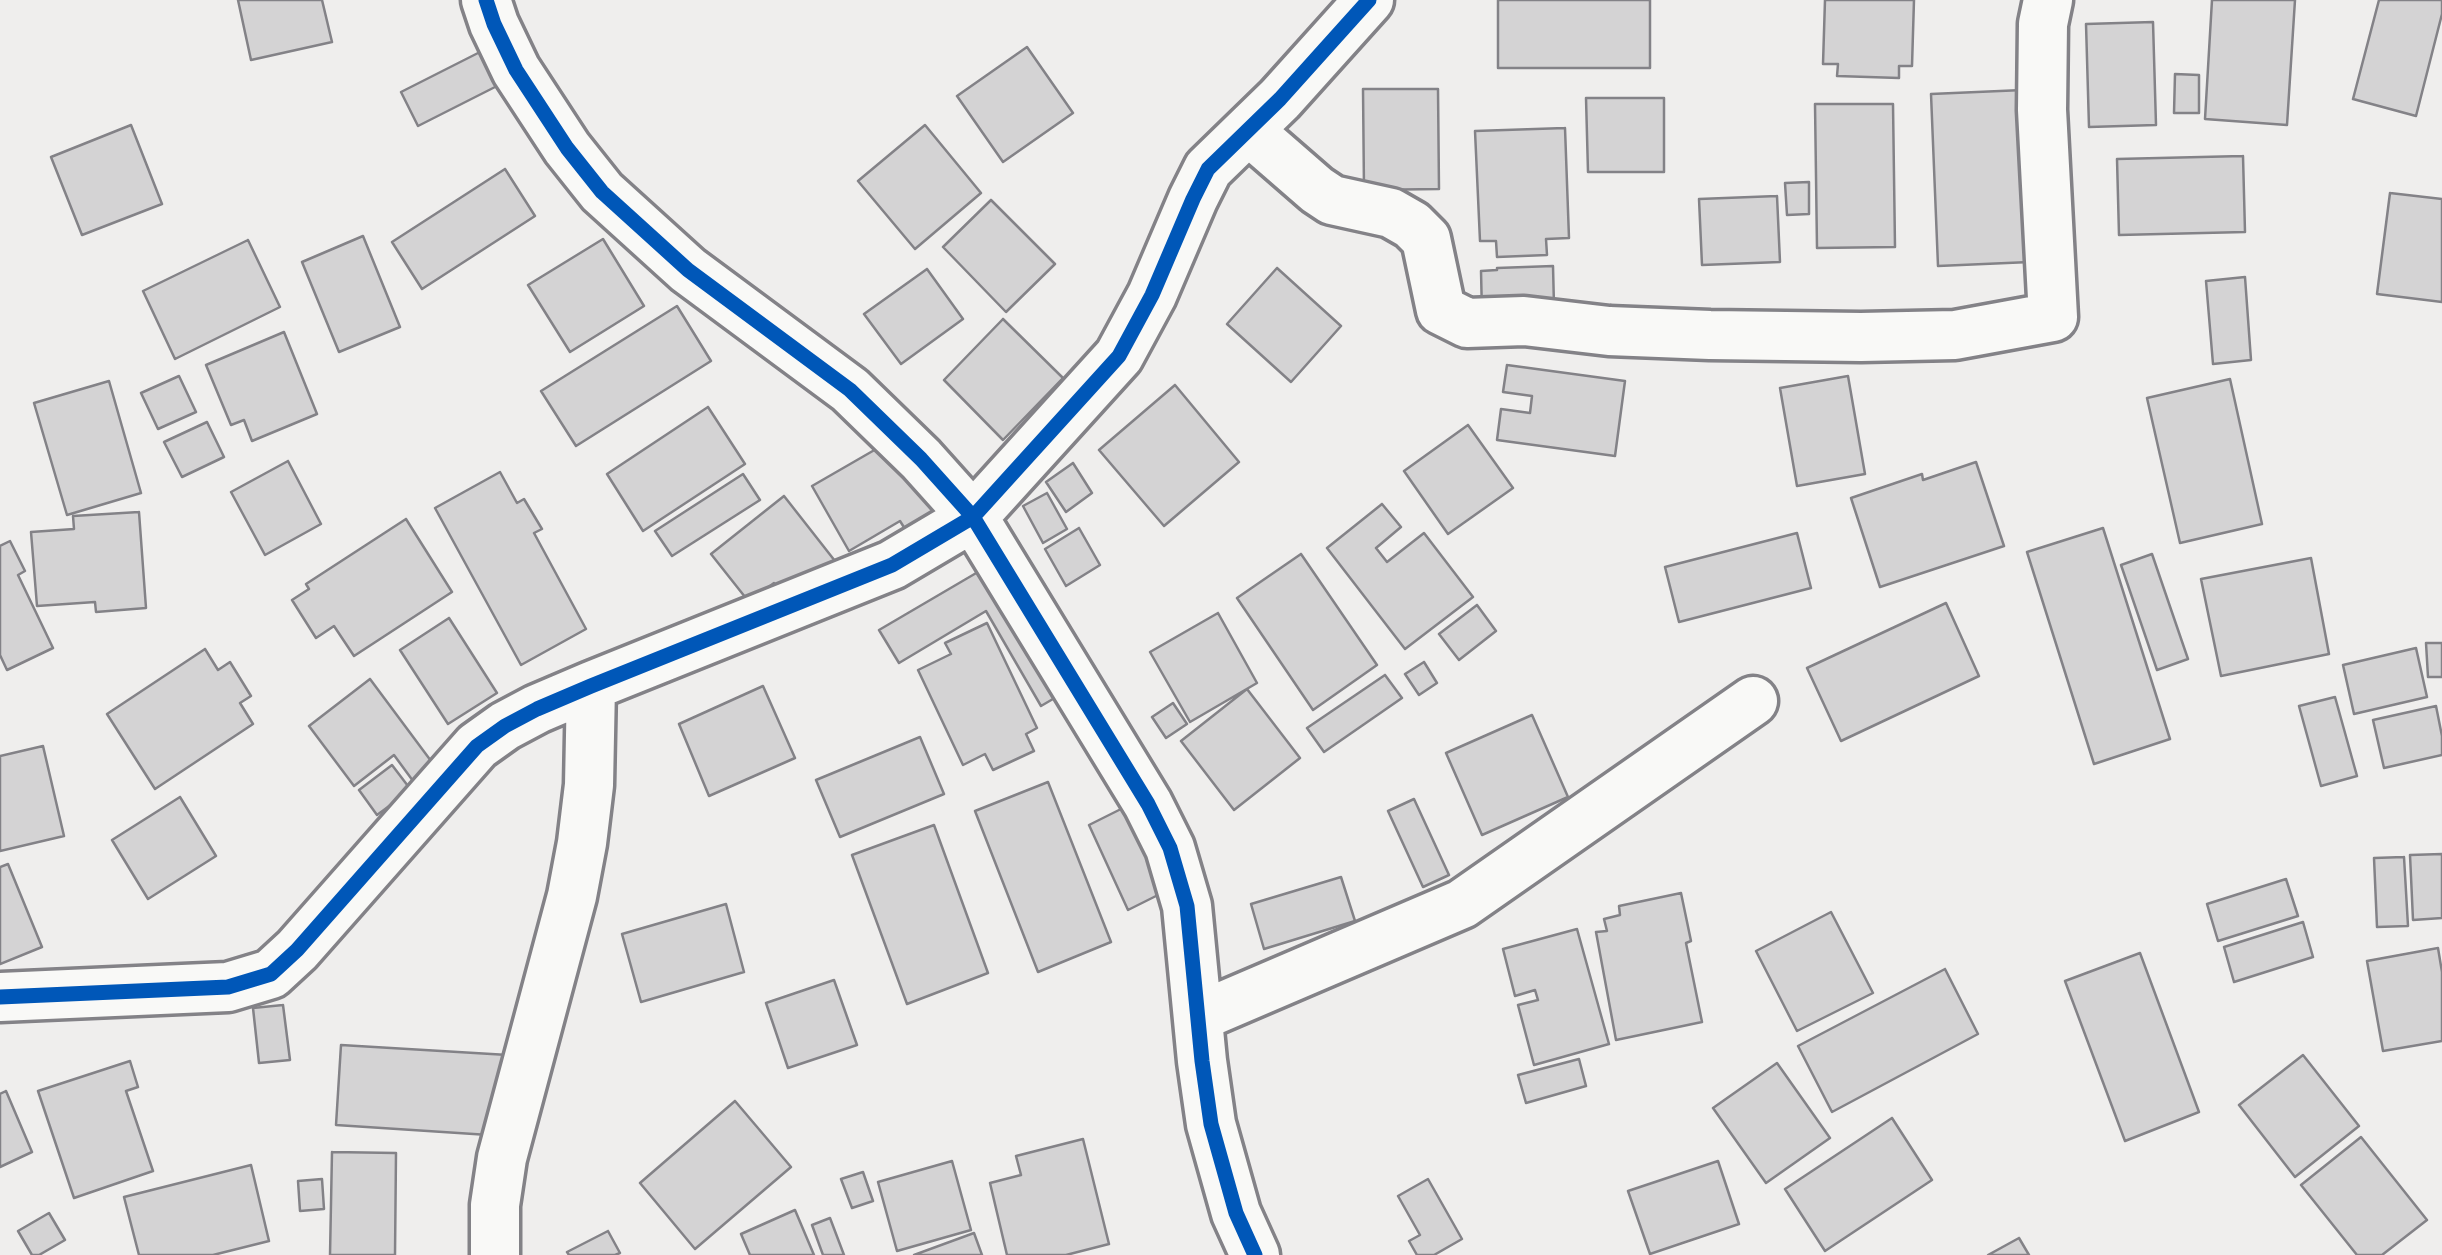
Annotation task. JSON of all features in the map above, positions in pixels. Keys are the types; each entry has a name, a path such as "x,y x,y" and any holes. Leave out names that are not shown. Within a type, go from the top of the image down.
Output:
{"street":[{"path":"486,0 516,70 567,148 602,192 688,270 850,390 921,459 972,517 1148,804 1170,848 1188,906 1211,1124 1236,1213 1255,1255"},
{"path":"0,997 228,987 272,974 477,746 505,726 592,686 892,565 972,517 1118,356 1152,295 1208,169 1280,99 1369,0"},
{"path":"1248,130 1332,200 1391,213 1412,225 1426,239 1441,310 1466,323 1524,320 1608,330 1729,335 1955,335 2053,318 2042,110 2043,24 2048,0"},
{"path":"495,1255 495,1205 502,1158 572,896 582,843 589,785 592,686"},
{"path":"1198,1018 1462,904 1753,701"}],"building":[{"path":"238,0 322,0 332,42 251,60"},
{"path":"1498,0 1650,0 1650,68 1498,68"},
{"path":"1825,0 1914,0 1912,66 1899,66 1899,78 1837,76 1838,64 1823,64"},
{"path":"2212,0 2295,0 2287,125 2205,119"},
{"path":"2379,0 2442,0 2442,14 2416,116 2353,99"},
{"path":"2153,22 2156,125 2089,127 2086,24"},
{"path":"1027,47 1073,113 1003,162 957,96"},
{"path":"480,52 497,86 418,126 401,92"},
{"path":"2175,74 2199,75 2199,113 2174,113"},
{"path":"1363,89 1438,89 1439,189 1364,190"},
{"path":"2023,90 2030,262 1938,266 1931,94"},
{"path":"1586,98 1664,98 1664,172 1588,172"},
{"path":"1815,104 1893,104 1895,247 1817,248"},
{"path":"131,125 162,204 82,235 51,157"},
{"path":"925,125 981,193 915,249 858,181"},
{"path":"1565,128 1569,238 1546,239 1547,255 1497,257 1496,241 1480,241 1475,131"},
{"path":"2243,156 2245,232 2119,235 2117,159"},
{"path":"505,169 535,216 422,289 392,242"},
{"path":"1809,182 1809,214 1787,215 1785,183"},
{"path":"2390,193 2442,199 2442,302 2377,294"},
{"path":"1777,196 1780,262 1702,265 1699,199"},
{"path":"991,200 1055,264 1006,312 943,247"},
{"path":"363,236 400,327 339,352 302,262"},
{"path":"603,239 644,306 570,352 528,285"},
{"path":"248,240 280,307 175,359 143,291"},
{"path":"1553,266 1554,306 1482,314 1481,271"},
{"path":"1277,268 1341,326 1291,382 1227,324"},
{"path":"927,269 963,319 901,364 864,314"},
{"path":"2245,277 2251,360 2213,364 2206,281"},
{"path":"677,306 711,361 576,446 541,391"},
{"path":"1003,319 1063,378 1003,440 944,380"},
{"path":"284,332 317,414 252,441 244,420 231,425 206,365"},
{"path":"1507,365 1625,381 1615,456 1497,440 1501,409 1530,413 1532,396 1503,392"},
{"path":"179,376 196,412 158,429 141,393"},
{"path":"1848,376 1865,474 1797,486 1780,388"},
{"path":"2230,379 2262,524 2180,543 2147,398"},
{"path":"109,381 141,493 67,515 34,403"},
{"path":"1175,385 1239,462 1164,526 1099,450"},
{"path":"708,407 745,464 643,531 607,474"},
{"path":"207,422 224,457 182,477 164,442"},
{"path":"1468,425 1513,488 1448,534 1404,471"},
{"path":"897,437 945,521 912,540 900,521 849,551 812,486"},
{"path":"288,461 321,524 265,555 231,492"},
{"path":"1976,462 2004,546 1880,587 1851,498 1922,474 1923,480"},
{"path":"1073,463 1092,493 1066,512 1046,482"},
{"path":"500,472 517,503 524,499 542,529 534,533 586,629 521,665 435,508"},
{"path":"743,474 760,500 672,556 655,531"},
{"path":"1047,493 1067,529 1043,543 1023,506"},
{"path":"784,496 835,561 787,599 774,583 749,602 711,554"},
{"path":"1382,504 1401,527 1376,548 1387,562 1424,533 1473,597 1405,649 1327,548"},
{"path":"139,512 146,608 96,612 95,602 37,606 31,532 74,529 73,516"},
{"path":"406,519 452,592 354,656 334,626 316,638 292,600 309,589 306,584"},
{"path":"1079,528 1100,565 1066,586 1045,549"},
{"path":"2103,528 2170,739 2094,764 2027,552"},
{"path":"1797,533 1811,588 1679,622 1665,567"},
{"path":"10,541 25,571 18,575 53,648 7,670 0,655 0,546"},
{"path":"1301,554 1377,665 1313,710 1237,598"},
{"path":"2152,554 2188,659 2157,670 2121,565"},
{"path":"2311,558 2329,654 2221,676 2201,579"},
{"path":"995,562 1070,689 1041,706 986,611 899,663 879,630"},
{"path":"1946,603 1979,676 1841,741 1807,668"},
{"path":"1477,605 1496,631 1459,660 1439,634"},
{"path":"1218,613 1257,683 1190,722 1150,652"},
{"path":"449,618 497,693 448,724 400,650"},
{"path":"987,623 1037,728 1026,734 1034,751 993,770 985,754 963,765 918,670 951,654 945,643"},
{"path":"2426,643 2442,643 2442,677 2428,677"},
{"path":"2416,648 2427,697 2354,714 2343,665"},
{"path":"205,649 218,670 230,662 251,696 240,703 253,724 155,789 107,714"},
{"path":"1424,662 1437,683 1419,695 1405,674"},
{"path":"1385,675 1402,698 1324,752 1307,728"},
{"path":"370,679 437,769 416,785 394,755 354,786 309,726"},
{"path":"763,686 795,758 709,796 679,724"},
{"path":"1247,689 1300,758 1234,810 1181,741"},
{"path":"2335,697 2357,776 2321,786 2299,706"},
{"path":"1173,703 1187,724 1166,738 1152,717"},
{"path":"2436,706 2442,755 2384,768 2373,720"},
{"path":"1532,715 1568,797 1482,835 1446,753"},
{"path":"920,737 944,794 840,837 816,780"},
{"path":"43,746 64,836 0,851 0,756"},
{"path":"392,765 411,790 377,815 359,790"},
{"path":"1048,782 1111,942 1038,972 975,811"},
{"path":"180,797 216,856 148,899 112,840"},
{"path":"1414,799 1449,875 1423,887 1388,811"},
{"path":"1131,804 1170,889 1128,910 1089,825"},
{"path":"934,825 988,973 907,1004 852,855"},
{"path":"2442,854 2442,918 2413,920 2410,855"},
{"path":"2404,857 2408,926 2377,927 2374,858"},
{"path":"8,864 42,947 0,964 0,867"},
{"path":"1341,877 1355,921 1264,949 1251,904"},
{"path":"2286,879 2298,916 2218,941 2207,904"},
{"path":"1681,893 1691,941 1686,943 1702,1022 1616,1040 1596,932 1607,931 1604,919 1620,915 1619,906"},
{"path":"726,904 744,972 641,1002 622,934"},
{"path":"1831,912 1873,993 1797,1031 1756,951"},
{"path":"2303,922 2313,957 2234,982 2224,947"},
{"path":"1577,929 1609,1044 1534,1065 1518,1005 1538,1000 1535,990 1515,996 1503,949"},
{"path":"2438,948 2442,1041 2383,1051 2367,961"},
{"path":"2140,953 2199,1112 2125,1141 2065,981"},
{"path":"1945,969 1978,1034 1832,1112 1798,1046"},
{"path":"834,980 857,1045 788,1068 766,1003"},
{"path":"283,1005 290,1060 259,1063 253,1008"},
{"path":"341,1045 508,1055 504,1136 336,1125"},
{"path":"2303,1055 2359,1126 2295,1177 2239,1105"},
{"path":"1579,1059 1586,1086 1526,1103 1518,1075"},
{"path":"130,1061 138,1087 126,1091 153,1171 74,1198 38,1091"},
{"path":"1777,1063 1830,1138 1766,1183 1713,1108"},
{"path":"6,1091 32,1152 0,1167 0,1094"},
{"path":"735,1101 791,1167 695,1249 640,1183"},
{"path":"1892,1118 1932,1180 1825,1251 1785,1189"},
{"path":"2361,1137 2427,1220 2382,1255 2357,1255 2301,1185"},
{"path":"1083,1139 1109,1244 1066,1255 1007,1255 990,1183 1021,1175 1016,1156"},
{"path":"332,1152 396,1153 395,1255 330,1255"},
{"path":"952,1161 971,1230 897,1251 878,1182"},
{"path":"1718,1161 1739,1224 1650,1254 1628,1191"},
{"path":"251,1165 269,1241 213,1255 139,1255 124,1197"},
{"path":"863,1172 873,1201 852,1208 841,1179"},
{"path":"322,1179 324,1209 300,1211 298,1181"},
{"path":"1428,1179 1462,1239 1434,1255 1417,1255 1409,1241 1420,1235 1398,1196"},
{"path":"795,1210 814,1255 750,1255 741,1234"},
{"path":"49,1213 65,1240 32,1255 18,1231"},
{"path":"830,1218 844,1255 823,1255 812,1225"},
{"path":"608,1231 620,1253 567,1252"},
{"path":"974,1233 982,1255 914,1255"},
{"path":"2019,1238 2029,1255 1988,1255"}],"cycle path":[{"path":"486,0 516,70 567,148 602,192 688,270 850,390 973,517 1148,804 1170,848 1187,906 1211,1124 1236,1213 1255,1255"},
{"path":"0,997 228,987 271,974 297,950 477,746 505,726 591,686 892,565 973,517 1119,356 1152,295 1208,169 1280,99 1369,0"}]}
